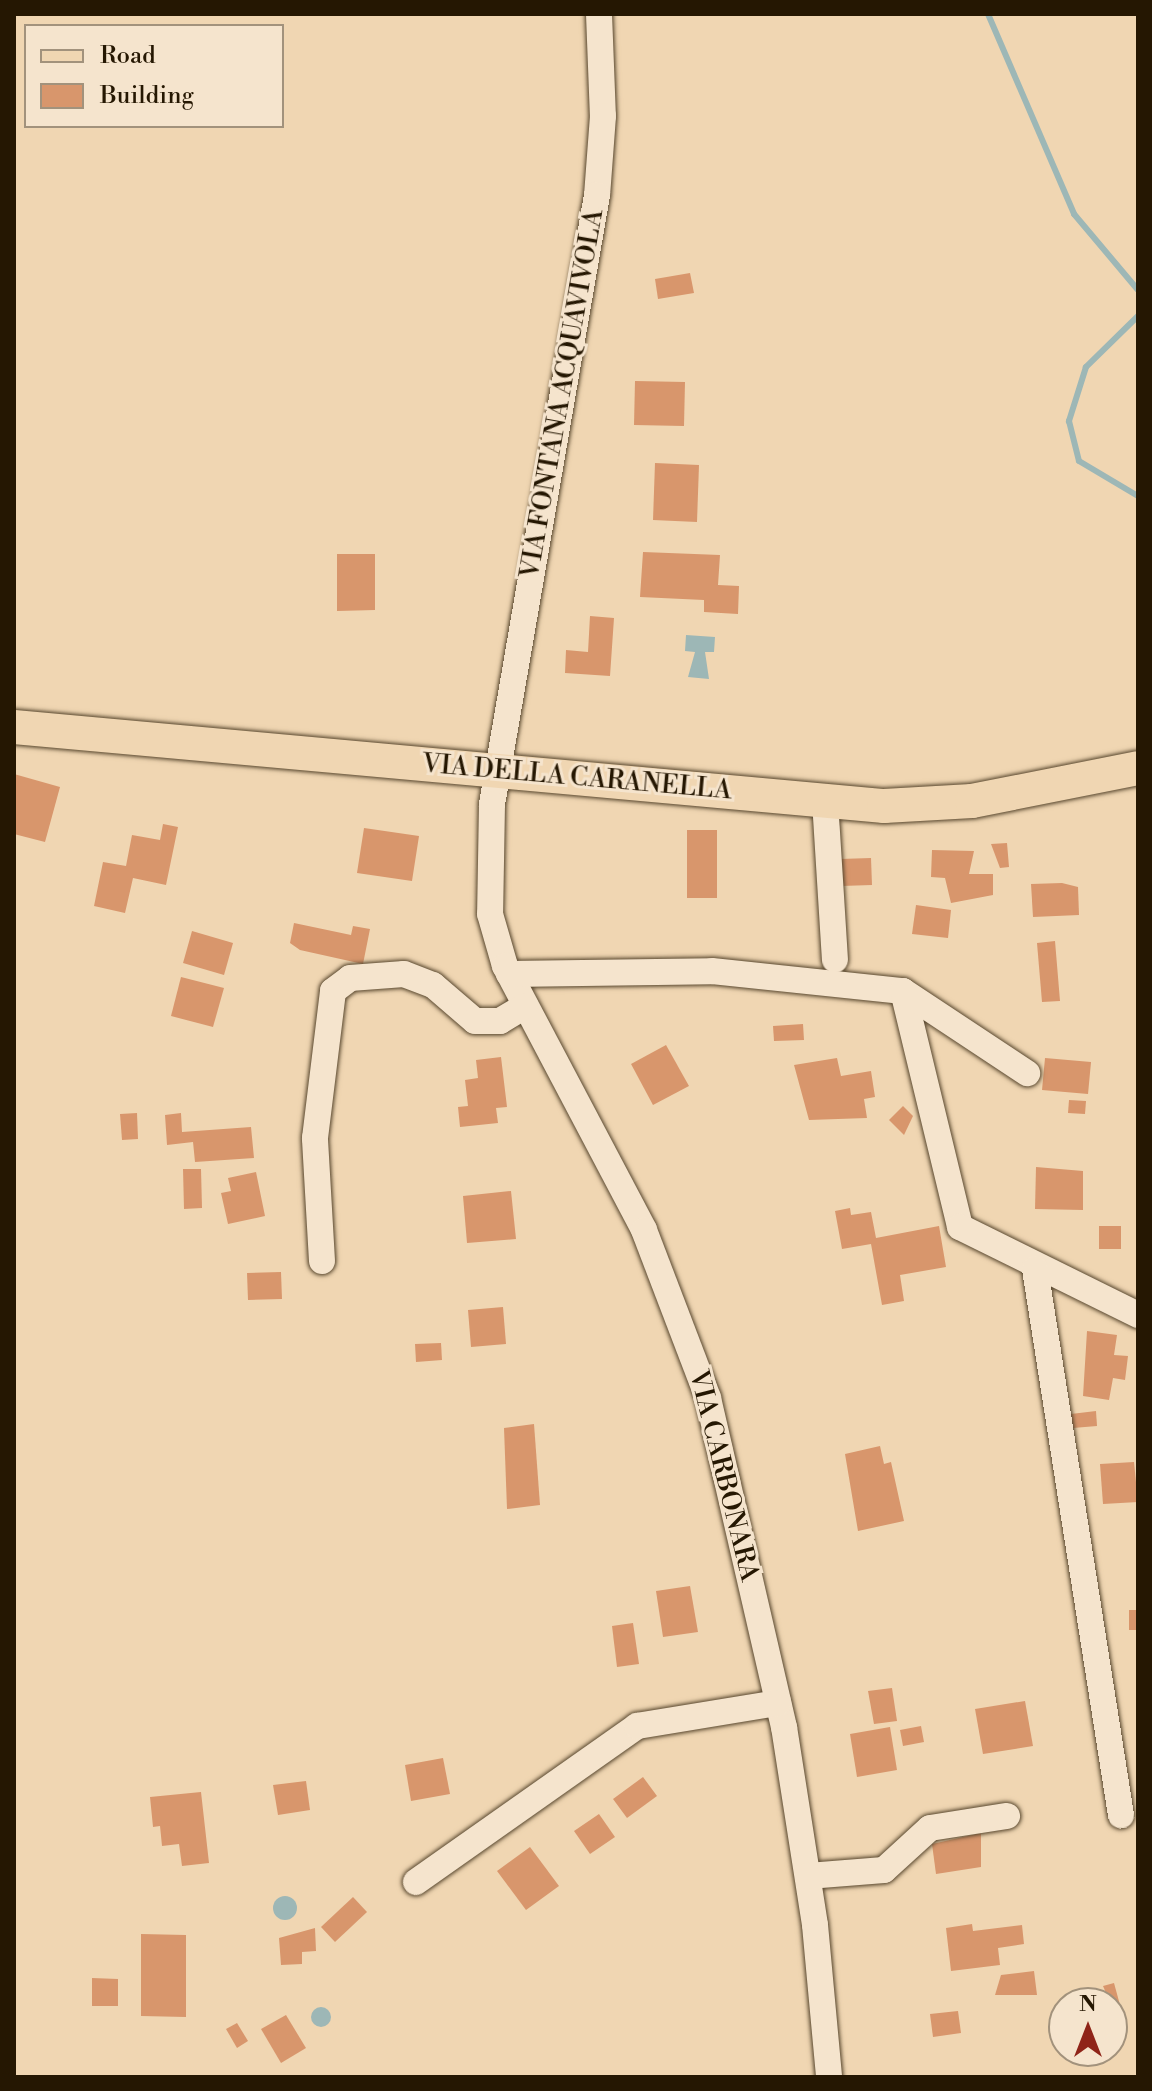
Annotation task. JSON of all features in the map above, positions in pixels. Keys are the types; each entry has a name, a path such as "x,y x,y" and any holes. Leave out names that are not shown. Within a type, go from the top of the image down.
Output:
{"main road":[{"name":"VIA DELLA CARANELLA","path":"14,727 139,733 499,772 825,801 943,805 1138,768"}],"street":[{"name":"VIA FONTANA ACQUAVIVOLA","path":"499,772 594,220 603,116 599,14"},
{"name":"VIA CARBONARA","path":"499,772 488,887 509,974 644,1230 708,1398 778,1703 808,1876 829,2077"},
{"path":"825,801 835,960"},
{"path":"509,974 712,971 903,991 1027,1073"},
{"path":"322,1261 315,1138 333,991 350,978 404,974 433,985 475,1021 500,1021 525,1006"},
{"path":"903,991 956,1219 973,1238 1138,1315"},
{"path":"1035,1269 1121,1815"},
{"path":"416,1882 637,1726 778,1703"},
{"path":"808,1876 884,1870 930,1828 1007,1816"}],"water":[{"path":"686,635 715,637 714,652 705,652 709,679 688,677 695,652 685,651"},
{"path":"285,1896 293,1900 297,1908 293,1916 285,1920 277,1916 273,1908 277,1900"},
{"path":"321,2007 328,2010 331,2017 328,2024 321,2027 314,2024 311,2017 314,2010"}],"building":[{"path":"690,273 694,293 658,299 655,279"},
{"path":"635,381 685,382 684,426 634,425"},
{"path":"655,463 699,465 697,522 653,520"},
{"path":"643,552 720,555 718,585 739,586 738,614 704,612 704,600 640,597"},
{"path":"337,554 375,554 375,610 337,611"},
{"path":"590,616 614,618 610,676 565,673 566,650 588,652"},
{"path":"14,774 60,787 45,842 14,834"},
{"path":"163,824 178,827 166,885 133,878 125,913 94,906 103,862 126,866 132,835 160,840"},
{"path":"364,828 419,836 412,881 357,873"},
{"path":"687,830 717,830 717,898 687,898"},
{"path":"1007,843 1009,867 1000,868 991,844"},
{"path":"932,850 974,851 969,874 993,874 993,895 951,903 945,878 931,877"},
{"path":"871,858 872,885 841,886 840,859"},
{"path":"1062,883 1078,887 1079,915 1033,917 1031,884"},
{"path":"916,905 951,910 948,938 912,934"},
{"path":"294,923 351,935 353,926 370,929 363,964 300,950 290,943"},
{"path":"192,931 233,943 224,975 183,963"},
{"path":"1055,941 1060,1001 1042,1002 1037,943"},
{"path":"181,977 224,988 213,1027 171,1016"},
{"path":"803,1024 804,1040 774,1041 773,1026"},
{"path":"666,1045 689,1086 653,1105 631,1064"},
{"path":"501,1057 507,1107 496,1108 498,1123 460,1127 458,1107 468,1106 465,1080 478,1078 476,1060"},
{"path":"837,1058 841,1076 871,1071 875,1097 864,1099 867,1118 809,1120 794,1065"},
{"path":"1045,1058 1091,1062 1088,1094 1042,1090"},
{"path":"1069,1100 1086,1101 1085,1114 1068,1113"},
{"path":"903,1106 913,1116 904,1135 889,1120"},
{"path":"137,1113 138,1139 122,1140 120,1114"},
{"path":"181,1113 182,1132 251,1127 254,1158 195,1162 193,1142 167,1145 165,1115"},
{"path":"1036,1167 1083,1171 1083,1210 1035,1209"},
{"path":"183,1169 201,1169 202,1208 184,1209"},
{"path":"256,1172 265,1216 228,1224 221,1193 231,1191 228,1178"},
{"path":"511,1191 516,1239 467,1243 463,1196"},
{"path":"850,1208 851,1215 871,1212 876,1238 939,1226 946,1267 900,1275 904,1301 882,1305 871,1244 842,1249 835,1211"},
{"path":"1099,1226 1121,1226 1121,1249 1099,1249"},
{"path":"281,1272 282,1299 248,1300 247,1273"},
{"path":"503,1307 506,1344 471,1347 468,1310"},
{"path":"1087,1331 1117,1335 1114,1355 1128,1356 1125,1380 1113,1378 1109,1400 1083,1396"},
{"path":"441,1343 442,1360 416,1362 415,1344"},
{"path":"1096,1411 1097,1426 1073,1428 1071,1414"},
{"path":"534,1424 540,1505 507,1509 504,1428"},
{"path":"880,1446 884,1464 891,1462 904,1521 858,1531 845,1454"},
{"path":"1134,1462 1138,1502 1103,1504 1100,1464"},
{"path":"690,1586 698,1632 663,1637 656,1591"},
{"path":"1129,1610 1138,1610 1138,1630 1129,1630"},
{"path":"633,1623 639,1664 617,1667 612,1626"},
{"path":"892,1688 897,1721 874,1724 868,1691"},
{"path":"1025,1701 1033,1746 983,1754 975,1709"},
{"path":"921,1726 924,1742 903,1746 900,1730"},
{"path":"890,1727 897,1770 857,1777 850,1734"},
{"path":"443,1758 450,1794 411,1801 405,1765"},
{"path":"643,1777 657,1796 627,1818 613,1799"},
{"path":"306,1781 310,1810 278,1815 273,1785"},
{"path":"201,1792 209,1863 182,1866 179,1844 162,1846 160,1826 153,1827 150,1797"},
{"path":"599,1814 615,1837 590,1854 574,1831"},
{"path":"981,1833 981,1867 936,1874 932,1844"},
{"path":"530,1847 559,1886 526,1910 497,1871"},
{"path":"353,1897 367,1912 335,1942 321,1927"},
{"path":"972,1924 973,1931 1022,1925 1024,1944 998,1948 1000,1965 951,1971 946,1928"},
{"path":"315,1928 316,1951 302,1952 302,1964 281,1965 279,1938"},
{"path":"141,1934 186,1935 186,2017 141,2016"},
{"path":"1034,1971 1037,1995 995,1995 1001,1975"},
{"path":"92,1978 118,1979 118,2006 92,2006"},
{"path":"958,2011 961,2033 933,2037 930,2014"},
{"path":"286,2015 306,2048 281,2063 261,2029"},
{"path":"237,2023 248,2041 237,2048 226,2029"}],"waterway":[{"path":"988,14 1074,214 1138,290"},
{"path":"1138,316 1086,367 1069,421 1079,461 1138,496"}]}
